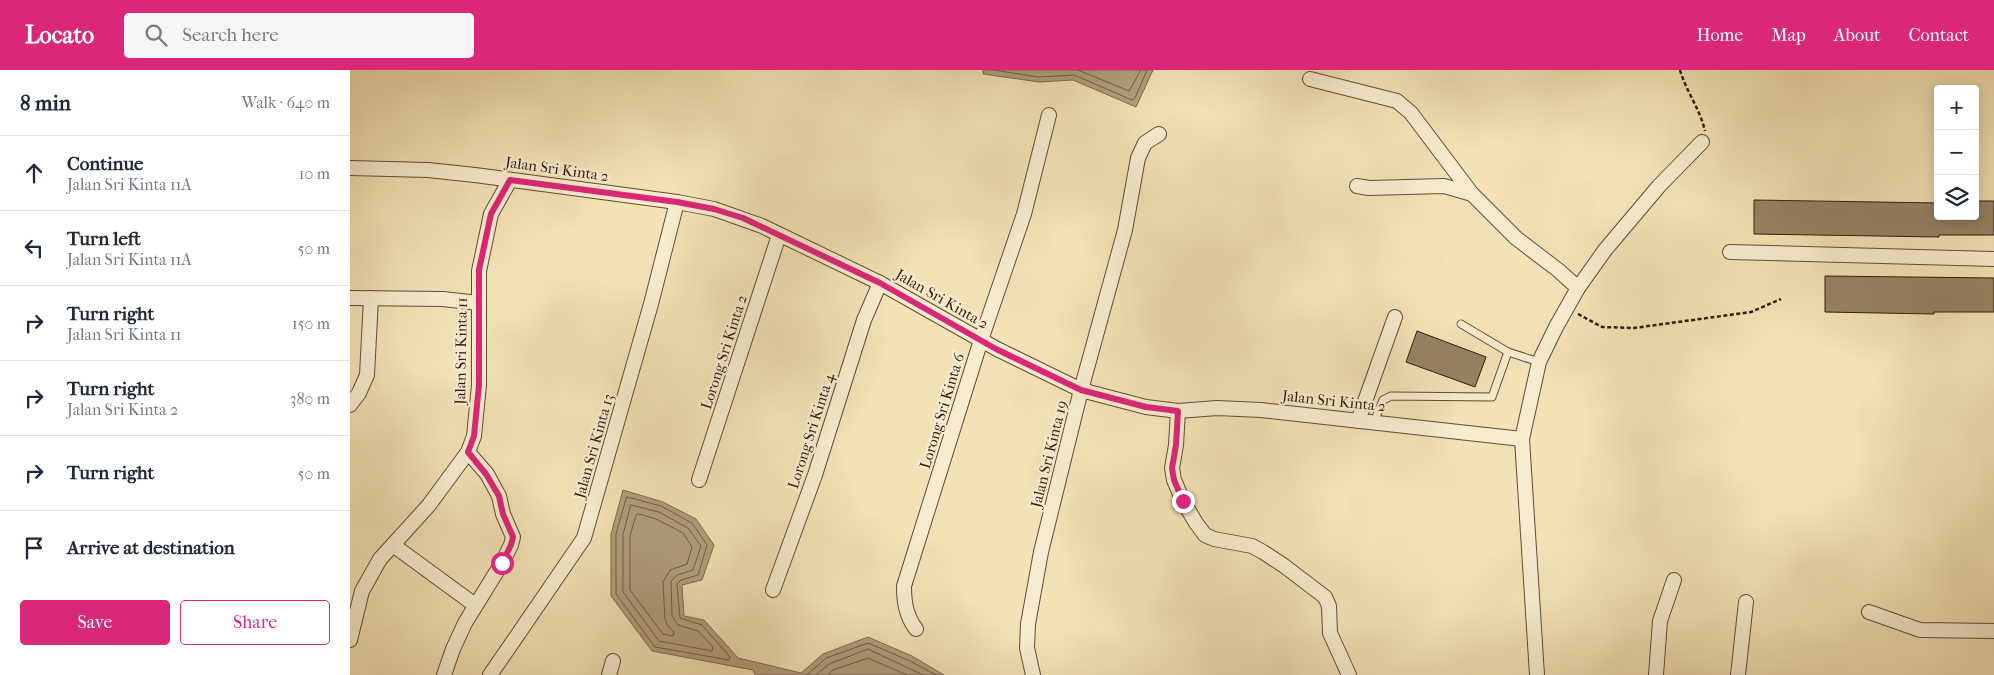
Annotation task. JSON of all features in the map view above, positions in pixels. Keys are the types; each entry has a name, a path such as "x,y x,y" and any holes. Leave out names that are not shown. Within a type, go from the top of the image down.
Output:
{"street":[{"path":"1310,79 1397,101 1411,113 1472,194 1516,238 1578,288"},
{"name":"Lorong Sri Kinta 6","path":"916,629 910,622 904,602 904,586 981,340 1024,214 1049,115"},
{"name":"Jalan Sri Kinta 19","path":"1033,675 1027,648 1028,624 1041,552 1081,390 1124,230 1138,158 1145,143 1159,134"},
{"path":"1537,675 1522,439 1539,362 1578,288 1605,250 1659,186 1702,142"},
{"name":"Jalan Sri Kinta 2","path":"350,168 428,170 677,202 714,209 743,218 880,283 981,340 1081,390 1146,407 1178,411 1217,408 1261,410 1522,439"},
{"name":"Jalan Sri Kinta 11","path":"350,640 362,590 380,559 428,505 468,452 474,436 479,385 479,270 491,214 510,180"},
{"path":"1358,186 1369,188 1444,186 1472,194"},
{"name":"Jalan Sri Kinta 13","path":"490,675 584,538 651,304 677,202"},
{"name":"Lorong Sri Kinta 2","path":"699,480 779,235"},
{"path":"1730,252 1994,259"},
{"name":"Lorong Sri Kinta 4","path":"773,590 815,475 864,320 880,283"},
{"path":"350,298 443,299 478,303"},
{"path":"350,405 368,376 371,298"},
{"path":"1358,421 1395,317"},
{"path":"1178,411 1176,445 1172,468 1174,480 1180,494 1196,523 1206,535 1214,539 1244,544 1263,552 1283,564 1324,597 1329,606 1330,633 1349,675"},
{"path":"444,675 453,649 475,605 502,563 513,537 503,514 499,496 486,474 468,452"},
{"path":"393,545 475,605"},
{"path":"1656,675 1660,621 1674,580"},
{"path":"1738,675 1746,602"},
{"path":"1869,612 1920,630 1994,631"},
{"path":"609,675 614,661"}],"lane":[{"path":"1461,324 1508,352 1539,362"},
{"path":"1374,422 1383,400 1392,396 1492,397 1508,352"}],"path":[{"path":"1680,70 1682,79 1702,118 1705,131 1702,142"},
{"path":"1567,308 1602,328 1624,328 1751,312 1781,299"}],"water":[{"path":"983,70 1153,70 1136,107 1073,80 1039,82 983,74"},
{"path":"623,490 663,502 696,519 714,545 702,580 682,585 684,616 704,620 738,658 801,673 823,654 868,637 912,656 944,675 755,675 753,670 652,651 611,596 611,534"}],"building":[{"path":"1754,200 1934,203 1934,220 1979,220 1979,201 1994,201 1994,235 1939,235 1939,237 1754,234"},
{"path":"1825,276 1994,278 1994,312 1934,312 1934,314 1825,312"},
{"path":"1417,331 1486,357 1475,387 1406,362"}],"route":[{"path":"502,563 513,537 503,514 499,496 486,474 468,452 474,436 479,385 479,270 491,214 510,180 677,202 714,209 743,218 880,283 996,349 1081,390 1146,407 1178,411 1176,445 1172,458 1172,468 1174,480 1183,501"}]}
